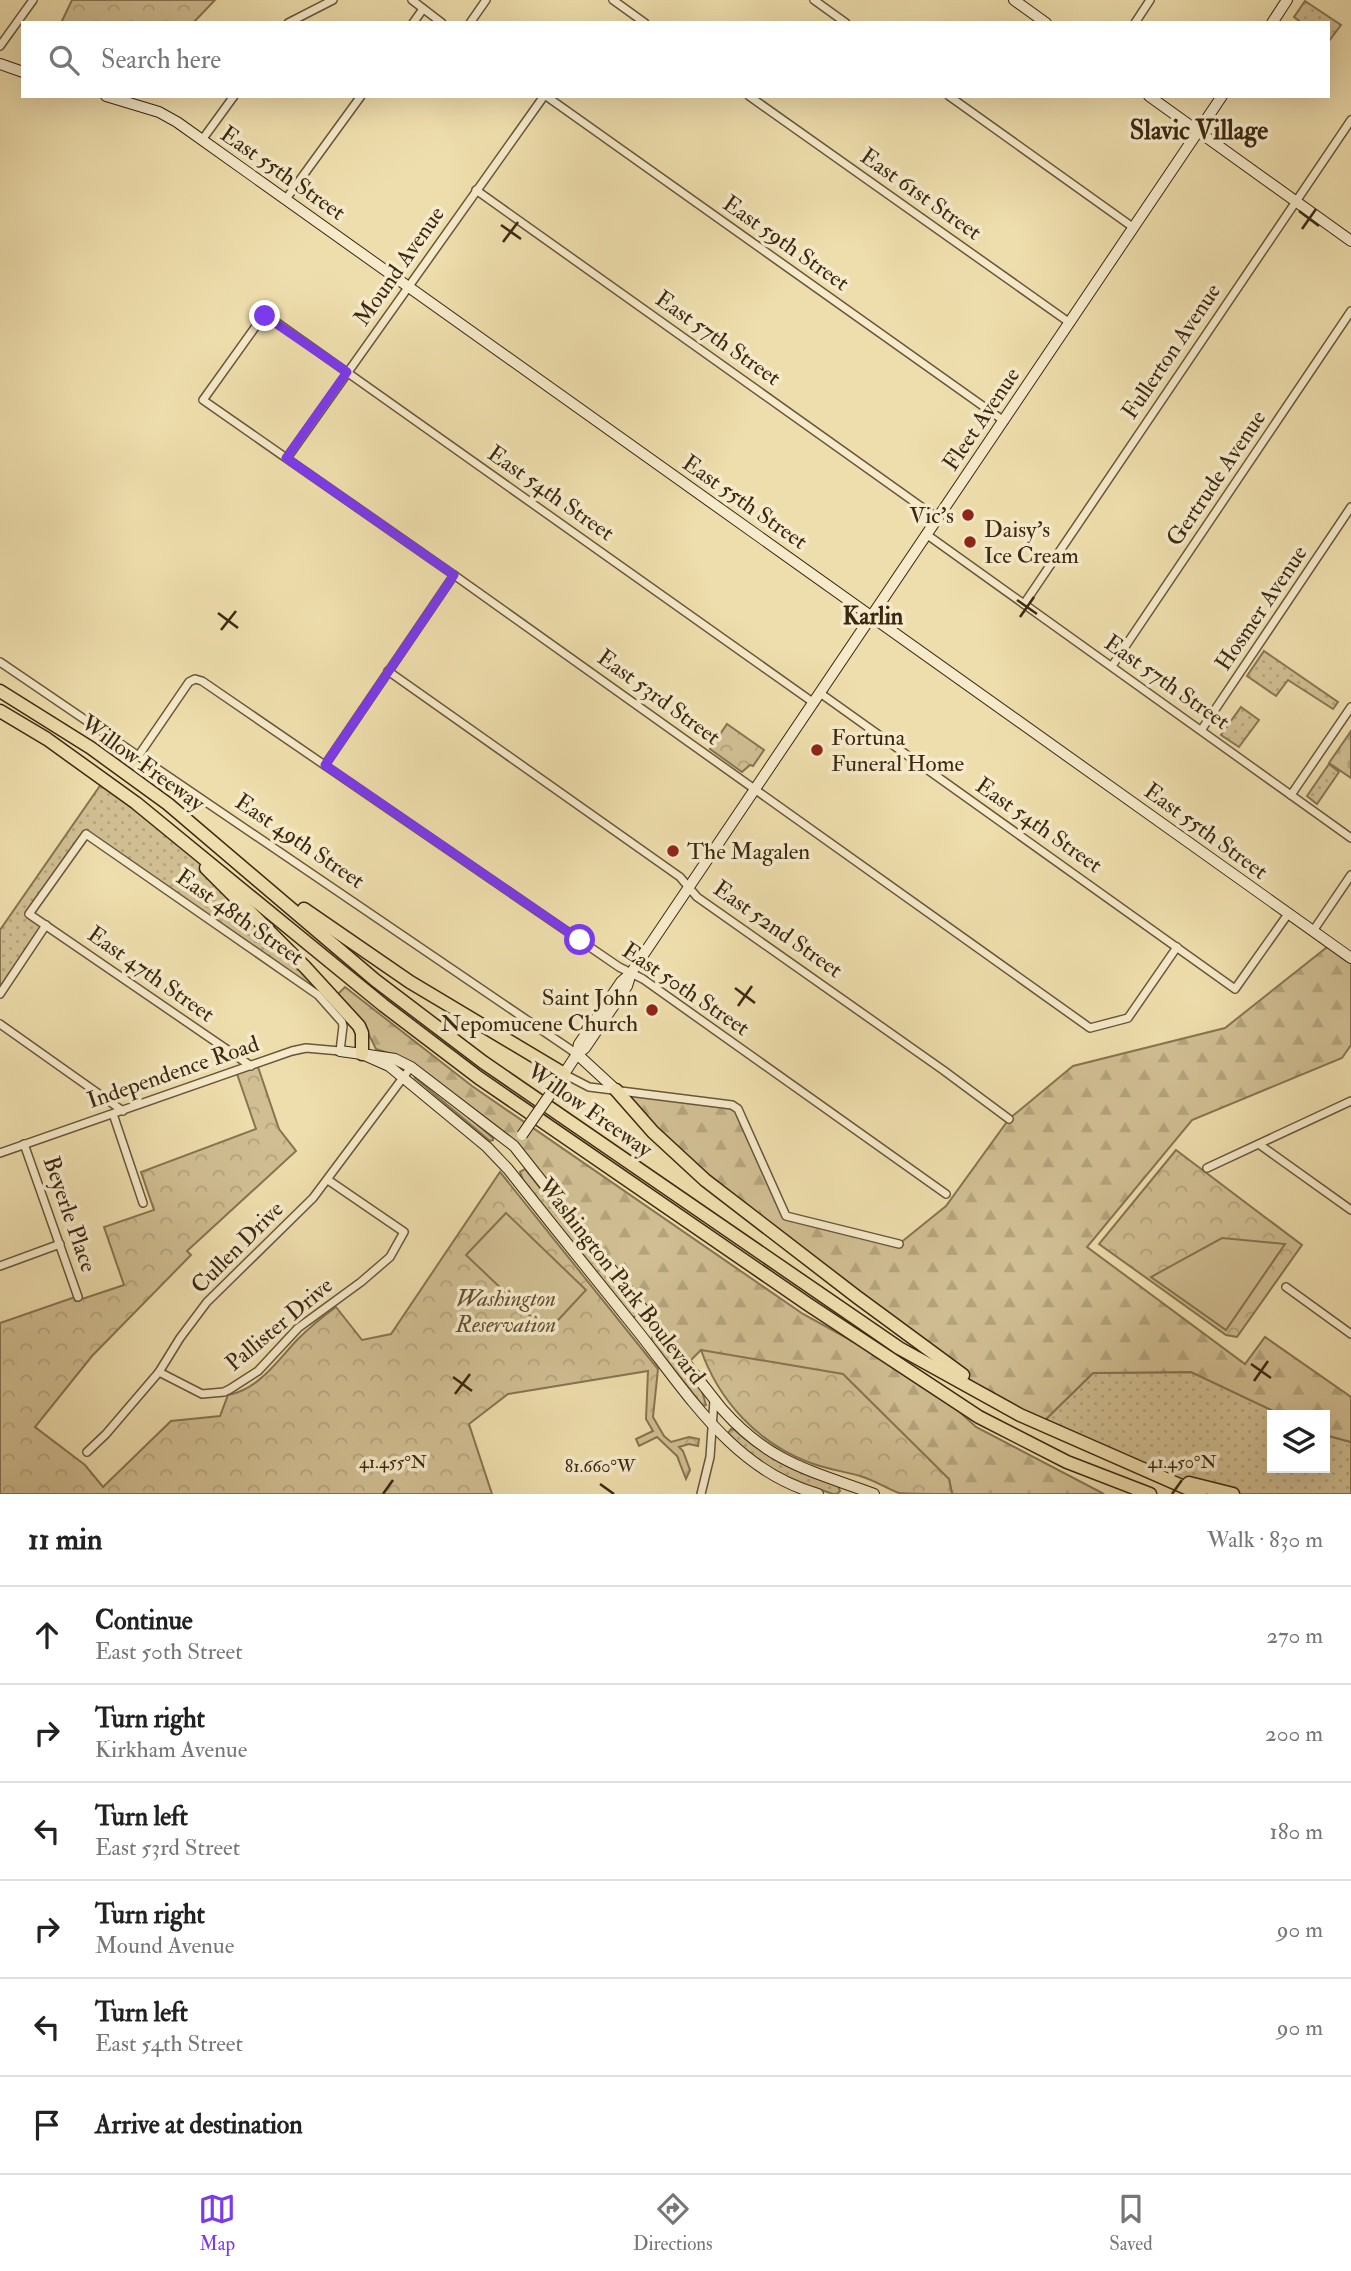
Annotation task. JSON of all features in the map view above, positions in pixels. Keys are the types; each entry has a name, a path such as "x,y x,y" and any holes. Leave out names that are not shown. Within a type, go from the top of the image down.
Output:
{"highway":[{"name":"Willow Freeway","path":"0,691 91,748 168,804 375,980 483,1062 899,1348 1020,1415 1200,1494"},
{"name":"Willow Freeway","path":"0,711 47,739 136,803 383,1005 479,1078 874,1348 979,1416 1067,1462 1150,1494"},
{"path":"174,835 305,967 359,1026 362,1034 362,1054"},
{"path":"247,871 410,982 561,1078"},
{"path":"616,1090 653,1132 705,1180 946,1363 1020,1415"},
{"path":"1067,1462 1124,1494"},
{"path":"1144,1471 1233,1494"}],"street":[{"path":"0,46 33,0"},
{"path":"292,21 332,0"},
{"path":"412,0 439,21"},
{"path":"471,21 486,0"},
{"path":"613,0 626,4 643,21"},
{"path":"814,0 843,21"},
{"path":"1136,21 1150,0"},
{"path":"1273,21 1287,0"},
{"path":"1020,2 1044,21"},
{"path":"415,21 423,9"},
{"path":"0,64 21,71"},
{"name":"East 55th Street","path":"113,98 159,112 202,140 1351,958"},
{"path":"202,140 233,98"},
{"path":"286,199 359,98"},
{"name":"Mound Avenue","path":"286,458 544,98"},
{"name":"East 59th Street","path":"548,98 1004,421"},
{"name":"East 61st Street","path":"752,98 1070,323"},
{"path":"952,98 1134,228"},
{"path":"1152,98 1351,241"},
{"name":"Fleet Avenue","path":"500,1159 514,1146 561,1078 577,1054 579,1044 621,982 631,973 1221,98"},
{"name":"Fullerton Avenue","path":"1024,604 1351,120"},
{"name":"East 57th Street","path":"476,190 937,518"},
{"name":"Gertrude Avenue","path":"1112,666 1351,311"},
{"name":"East 54th Street","path":"203,400 265,316 814,703"},
{"name":"East 53rd Street","path":"203,400 454,575 1090,1028 1128,1018 1177,947"},
{"name":"Hosmer Avenue","path":"1202,729 1351,507"},
{"name":"East 57th Street","path":"926,534 1351,838"},
{"path":"325,765 454,575"},
{"name":"East 49th Street","path":"0,662 577,1054"},
{"name":"East 52nd Street","path":"388,671 660,862 680,877 697,897 1009,1119"},
{"name":"East 50th Street","path":"139,755 189,682 195,679 202,681 609,961 653,986 946,1194"},
{"name":"East 54th Street","path":"820,693 1235,989 1288,914"},
{"path":"1291,795 1351,707"},
{"name":"East 47th Street","path":"86,834 29,914 251,1066"},
{"name":"East 48th Street","path":"86,834 318,995 342,1021 340,1051"},
{"path":"1313,931 1351,875"},
{"path":"0,994 46,925"},
{"path":"0,1024 123,1111"},
{"name":"Independence Road","path":"0,1153 299,1050 362,1054 394,1059 411,1067"},
{"name":"Independence Road","path":"362,1054 378,1060 403,1077"},
{"path":"577,1054 616,1090"},
{"name":"Cullen Drive","path":"87,1452 159,1372 207,1302 313,1198 411,1067"},
{"name":"Washington Park Boulevard","path":"411,1067 514,1146 714,1399 746,1433 776,1456 851,1490 874,1494"},
{"name":"Washington Park Boulevard","path":"403,1077 500,1159 713,1427 755,1464 790,1484 813,1493"},
{"path":"561,1078 589,1087 732,1105 738,1109 786,1216 899,1244"},
{"path":"1208,1168 1351,1101"},
{"path":"113,1114 143,1203"},
{"name":"Beyerle Place","path":"24,1144 78,1297"},
{"path":"1260,1144 1351,1209"},
{"name":"Pallister Drive","path":"159,1372 202,1394 224,1392 252,1376 298,1328 362,1282 390,1257 404,1232 328,1180"},
{"path":"0,1266 60,1244"},
{"path":"1286,1287 1351,1334"},
{"name":"Washington Park Boulevard","path":"701,1494 710,1457 714,1399"},
{"name":"Washington Park Boulevard","path":"795,1494 813,1493"}],"green space":[{"path":"72,0 215,0 195,21 62,21"},
{"path":"1305,1 1341,25 1330,40 1330,21 1299,21 1294,17"},
{"path":"1264,651 1338,702 1333,709 1288,680 1276,696 1247,676"},
{"path":"1241,707 1259,720 1239,747 1221,735"},
{"path":"727,724 764,750 753,766 750,765 742,772 710,749"},
{"path":"1351,731 1351,778 1329,763"},
{"path":"1329,764 1339,772 1317,804 1307,796"},
{"path":"104,780 174,835 324,988 318,995 86,834 30,913 46,925 0,994 0,930"},
{"path":"1331,944 1351,958 1351,1045 1342,1058 1192,1120 1087,1247 1245,1364 1265,1337 1351,1397 1351,1442 1330,1436 1330,1410 1271,1410 1191,1372 1093,1373 1041,1424 1020,1415 946,1363 705,1180 616,1090 738,1109 783,1212 899,1244 946,1206 1009,1119 1073,1066 1225,1028"},
{"path":"345,987 472,1086 803,1314 928,1383 976,1427 1104,1494 952,1494 949,1479 701,1350 687,1364 523,1157 397,1056 376,1049 362,1021 337,995"},
{"name":"Washington Reservation","path":"257,1064 279,1129 296,1151 187,1251 191,1255 92,1356 35,1427 85,1465 103,1487 171,1421 220,1416 228,1395 249,1387 258,1380 336,1307 362,1340 391,1334 500,1172 658,1369 653,1417 664,1436 671,1442 689,1437 699,1439 698,1446 689,1444 679,1447 690,1470 686,1479 677,1456 657,1437 639,1446 636,1439 653,1431 646,1419 648,1371 508,1394 469,1424 492,1494 0,1494 0,1323 75,1297 76,1301 124,1285 104,1227 154,1210 141,1172 256,1129 236,1071"},
{"path":"416,1073 493,1140 490,1141 415,1078"},
{"path":"1176,1150 1302,1245 1237,1337 1226,1335 1099,1244"},
{"path":"525,1169 639,1313 633,1318 523,1180 520,1172"},
{"path":"506,1213 586,1290 547,1332 466,1255"},
{"path":"1222,1238 1285,1244 1226,1330 1151,1277"},
{"path":"654,1334 659,1336 702,1391 706,1405 703,1406 651,1340"},
{"path":"701,1350 843,1374 949,1479 952,1494 899,1493 865,1478 814,1464 790,1454 757,1432 742,1418 718,1386"},
{"path":"1192,1372 1272,1410 1267,1410 1267,1473 1330,1473 1330,1436 1351,1442 1351,1494 1233,1494 1144,1471 1041,1424 1093,1373"},
{"path":"731,1429 770,1456 796,1470 838,1486 840,1491 833,1494 776,1471 739,1445 728,1433"}],"place":[{"name":"Vic's","path":"968,515"},
{"name":"Daisy's Ice Cream","path":"970,542"},
{"name":"Fortuna Funeral Home","path":"817,750"},
{"name":"The Magalen","path":"673,851"},
{"name":"Saint John Nepomucene Church","path":"652,1010"}],"district":[{"name":"Slavic Village","path":"1199,131"},
{"name":"Karlin","path":"873,616"}],"route":[{"path":"265,316 347,372 286,458 454,575 325,765 580,940"}]}
